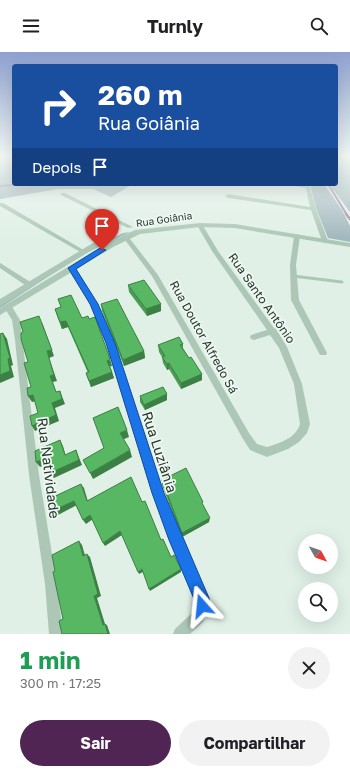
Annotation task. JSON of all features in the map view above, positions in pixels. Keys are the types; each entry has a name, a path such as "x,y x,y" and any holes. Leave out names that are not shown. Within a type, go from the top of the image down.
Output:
{"street":[{"path":"307,186 313,209 325,241"},
{"path":"63,194 138,232"},
{"path":"228,196 313,209"},
{"path":"0,204 84,252"},
{"name":"Rua Goiânia","path":"3,308 125,236 138,232 200,225 236,226 350,245"},
{"name":"Rua Santo Antônio","path":"200,225 215,250 273,331 290,362 298,384 305,427 298,437 290,442 267,452 258,450"},
{"path":"3,308 30,286 84,252 130,228"},
{"name":"Rua Doutor Alfredo Sá","path":"125,236 155,275 246,436 258,450"},
{"path":"297,236 293,276 295,300 324,353"},
{"path":"0,265 30,286"},
{"name":"Rua Luziânia","path":"72,268 94,304 110,343 160,499 201,598 202,611 180,634"},
{"name":"Rua Natividade","path":"3,308 16,320 20,340 34,475 51,584 56,634"},
{"path":"254,336 273,331"}],"lane":[{"path":"293,276 342,282"}],"shaded area":[{"path":"0,184 12,184 12,186 130,186 111,197 93,189 58,189 0,199"},
{"path":"338,184 350,184 350,212 332,186 338,186"},
{"path":"310,186 325,186 342,210 350,226 350,242 328,238 316,208"},
{"path":"130,232 80,256 0,308 0,304 85,251 123,233"}],"building":[{"path":"144,280 161,304 146,309 128,285"},
{"path":"71,295 82,318 88,316 89,319 95,317 110,359 107,361 112,372 89,381 86,373 89,372 66,321 60,322 55,309 61,307 58,299"},
{"path":"117,299 144,351 123,360 101,304"},
{"path":"39,316 52,350 47,351 54,375 50,376 56,392 60,391 62,399 52,403 56,415 32,426 30,416 38,413 33,395 28,396 27,388 31,387 24,363 28,362 21,339 21,333 23,332 20,322"},
{"path":"3,333 10,358 8,359 10,371 0,375 0,334"},
{"path":"179,337 183,344 180,345 189,358 191,357 202,374 181,383 169,363 167,364 162,357 165,356 158,345"},
{"path":"163,387 167,394 144,405 140,396"},
{"path":"118,407 127,430 120,433 130,450 90,473 83,460 104,448 93,418"},
{"path":"60,440 65,455 76,450 79,460 50,473 46,458 36,462 35,451"},
{"path":"186,468 210,518 182,533 162,480"},
{"path":"131,477 142,502 145,501 161,540 163,539 171,557 174,555 181,569 149,589 142,569 138,572 120,531 103,543 90,515 83,520 74,501 54,510 51,498 81,484 87,501"},
{"path":"79,541 83,556 87,554 98,594 94,596 103,625 105,624 108,634 62,634 59,621 63,619 53,572 55,571 52,555"}],"waterway":[{"path":"0,186 12,185"},
{"path":"329,186 347,215"},
{"path":"346,214 350,219"}],"route":[{"path":"102,250 72,268 88,292 110,343 158,493 201,598 202,606"}]}
